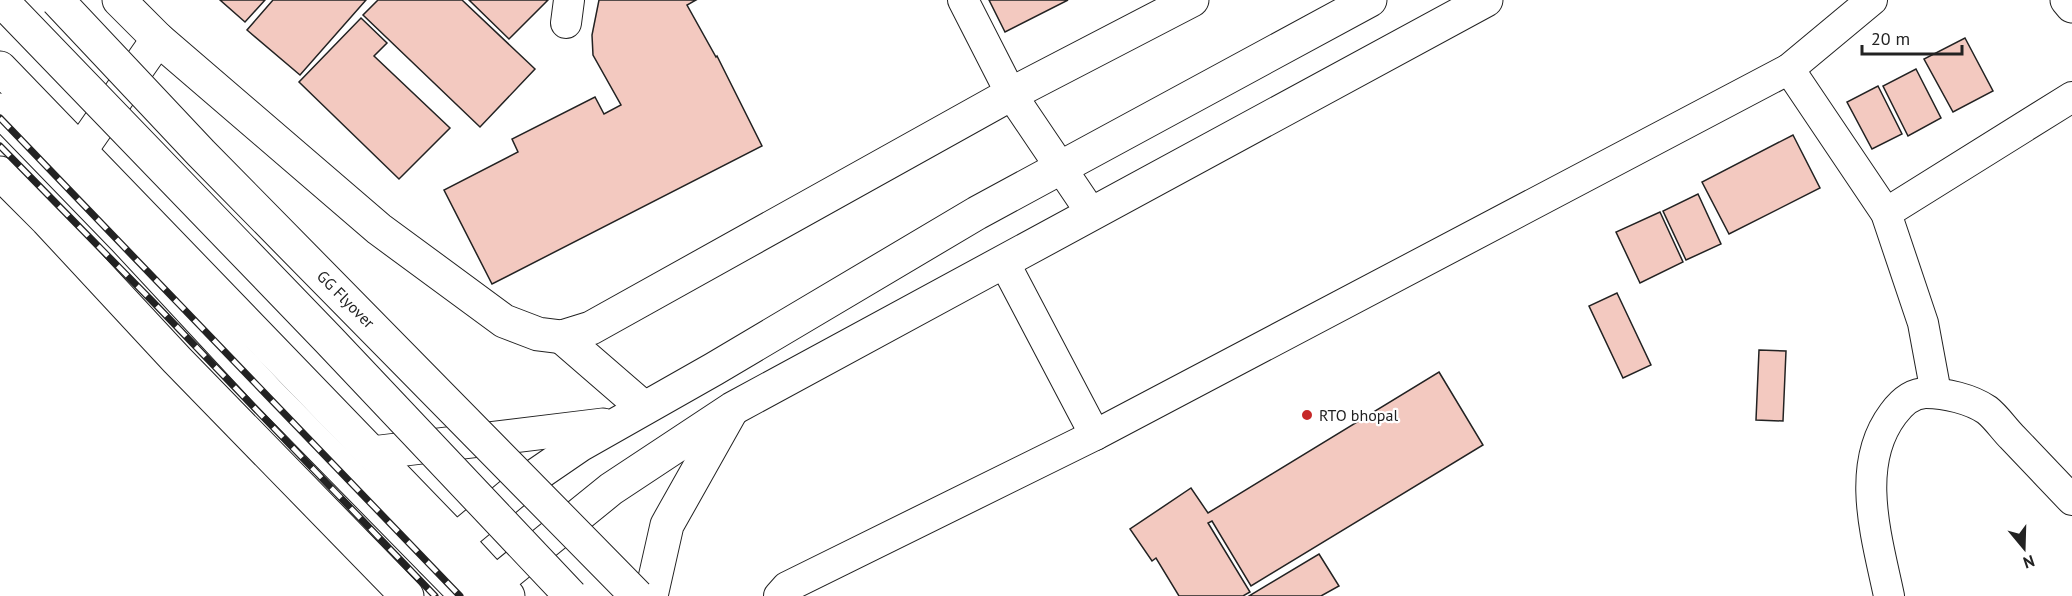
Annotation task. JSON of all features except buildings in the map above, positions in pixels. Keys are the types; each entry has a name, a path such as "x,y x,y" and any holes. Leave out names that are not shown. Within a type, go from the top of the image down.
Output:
{"main road":[{"path":"1,0 328,339 571,596"},
{"name":"GG Flyover","path":"57,0 201,153 637,596"},
{"path":"119,0 158,39 379,229 504,321 538,334 562,337 591,328 1011,94 1192,0"},
{"path":"444,550 526,482 580,445 977,213 1370,0"},
{"path":"0,110 124,238 267,392 444,550 487,593 611,489 732,409 1486,0"},
{"path":"2067,0 2072,6"},
{"path":"80,151 158,39"},
{"path":"0,68 372,453 444,550"},
{"path":"0,173 47,220 177,360 407,596"},
{"path":"562,337 631,416"},
{"path":"651,596 667,525 732,409"},
{"path":"372,453 631,416"}],"street":[{"path":"963,0 1011,94 1092,214"},
{"path":"779,596 787,587 1095,435 1789,69 1872,0"},
{"path":"1789,69 1886,213 1923,323 1936,393"},
{"path":"1886,213 2072,97"},
{"path":"1004,262 1095,435"},
{"path":"1889,596 1874,523 1871,483 1875,450 1886,423 1900,405 1918,393 1936,393 1966,400 1987,410 2072,500"}],"railway":[{"path":"0,118 460,596"},
{"path":"0,146 435,596"}],"place":[{"name":"RTO bhopal","path":"1307,415"}]}
